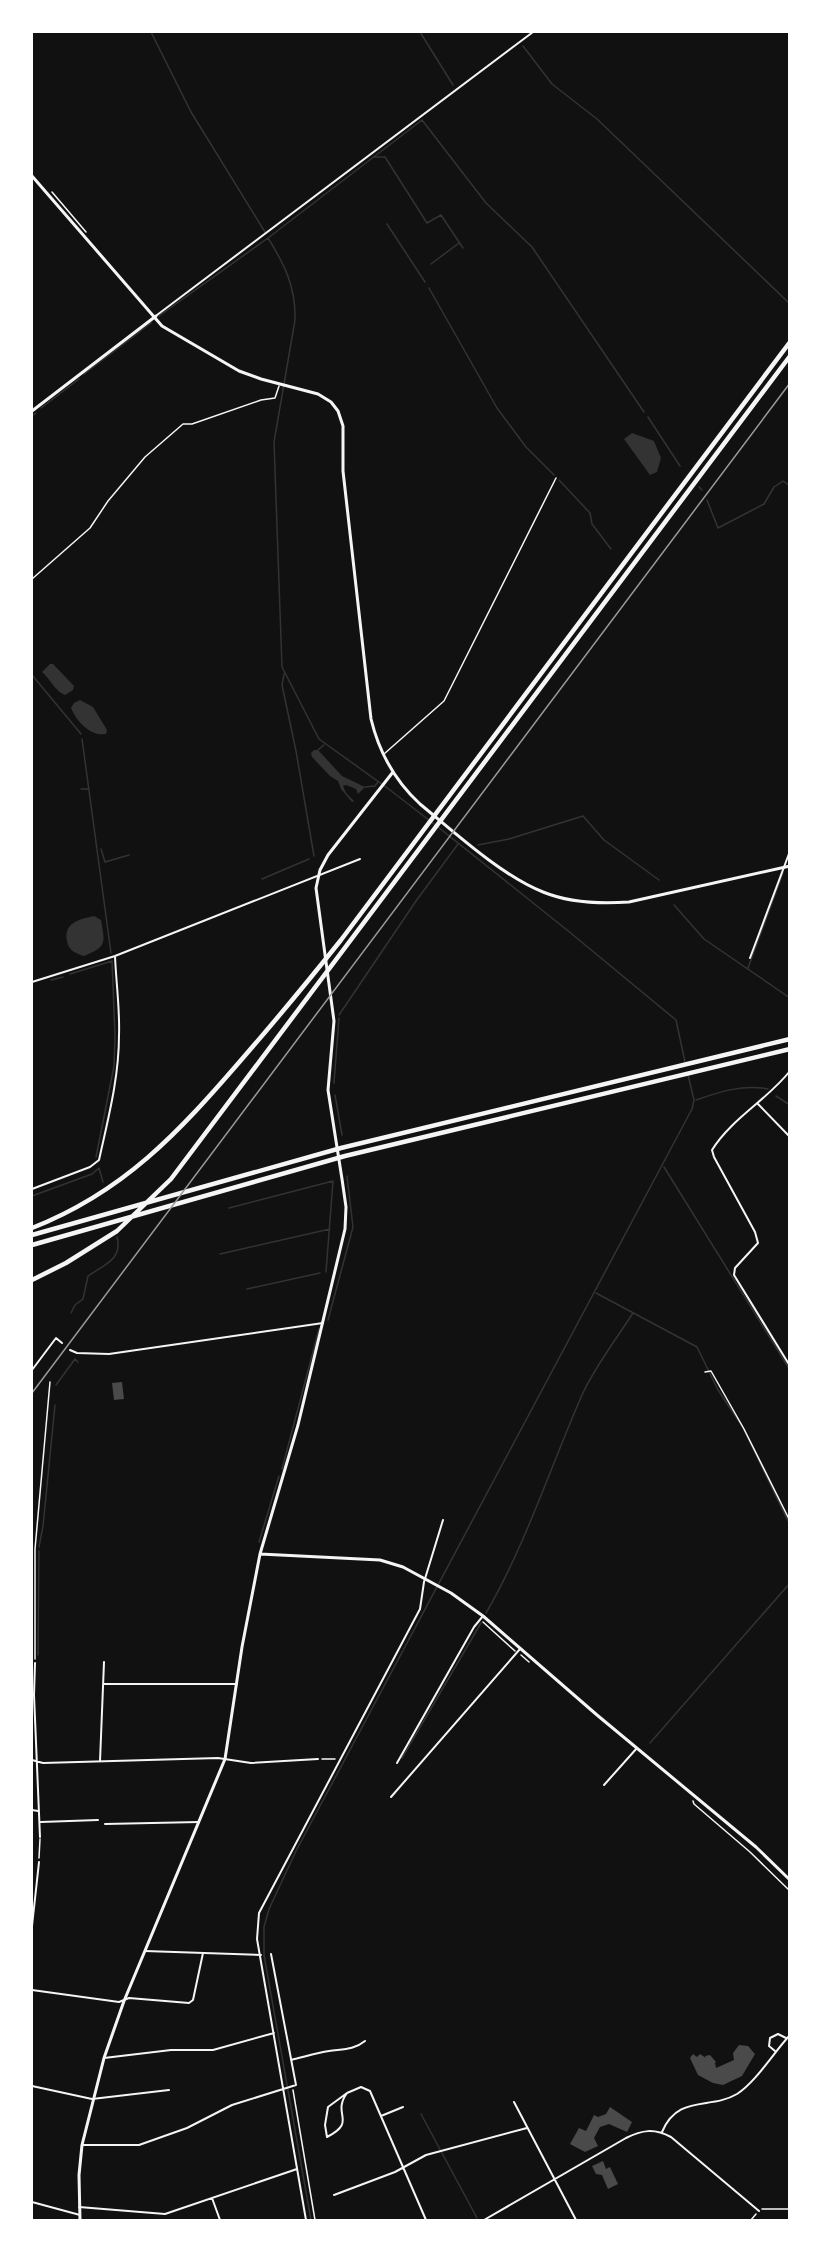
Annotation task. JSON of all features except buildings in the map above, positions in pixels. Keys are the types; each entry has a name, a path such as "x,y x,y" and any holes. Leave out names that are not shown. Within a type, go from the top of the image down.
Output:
{"highway":[{"path":"32,1228 104,1192 164,1146 204,1104 322,963 789,342"},
{"path":"32,1280 66,1263 117,1231 171,1179 789,356"},
{"path":"32,1235 341,1148 789,1039"},
{"path":"32,1245 345,1156 789,1049"}],"street":[{"path":"32,411 533,32"},
{"path":"32,176 167,330 239,371 325,397 338,411 341,418 345,487 369,707 383,755 408,794 515,878 542,892 566,899 595,903 629,902 789,866"},
{"path":"80,2220 79,2175 82,2145 104,2058 124,2001 225,1759 249,1606 260,1554 298,1425 345,1228 346,1207 328,1090 333,1021 316,888 318,876 328,855 393,772"},
{"path":"750,958 789,851"},
{"path":"32,982 115,956 360,859"},
{"path":"32,1190 90,1167 99,1160 114,1095 118,1066 119,1035 115,956"},
{"path":"789,1071 779,1085 727,1132 712,1150 755,1232 758,1243 735,1268 734,1275 789,1366"},
{"path":"758,1104 789,1137"},
{"path":"70,1350 77,1353 109,1354 323,1323"},
{"path":"32,1370 56,1338 62,1343"},
{"path":"306,2220 297,2169 288,2087 274,2033 261,1955 257,1926 260,1909 420,1609 426,1578 443,1520"},
{"path":"260,1554 380,1560 403,1567 426,1578 482,1618 518,1651 756,1847 789,1880"},
{"path":"397,1762 474,1627 482,1618"},
{"path":"391,1797 518,1651"},
{"path":"100,1761 104,1662"},
{"path":"35,1663 33,1695 40,1837"},
{"path":"102,1684 237,1684"},
{"path":"604,1785 637,1749"},
{"path":"32,1760 38,1762 218,1758 251,1763 318,1760"},
{"path":"32,1810 38,1810"},
{"path":"40,1822 98,1820"},
{"path":"105,1824 199,1822"},
{"path":"32,1926 39,1862"},
{"path":"32,1874 37,1874"},
{"path":"145,1951 261,1955"},
{"path":"32,1990 119,2002 129,1998 189,2003 193,2000 203,1953"},
{"path":"82,2145 139,2145 188,2128 232,2105 296,2085 271,1954"},
{"path":"104,2058 171,2050 213,2050 274,2033"},
{"path":"775,2051 769,2046 770,2038 778,2034 786,2038"},
{"path":"662,2132 669,2120 685,2108 736,2094 747,2086 789,2035"},
{"path":"291,2060 340,2051 359,2046 365,2041"},
{"path":"32,2086 92,2099 169,2090"},
{"path":"347,2093 341,2104 344,2124 342,2128 327,2137 325,2126 328,2107 347,2093 361,2087 370,2091 426,2220"},
{"path":"513,2102 576,2220"},
{"path":"381,2116 404,2107"},
{"path":"334,2195 403,2168 426,2155 527,2128"},
{"path":"484,2220 640,2131 662,2132 759,2211"},
{"path":"79,2207 158,2215 297,2169"},
{"path":"212,2198 220,2220"},
{"path":"32,2202 80,2215"}],"lane":[{"path":"32,579 90,528 108,501 165,438 183,424 192,424 261,400 275,398 280,385"},
{"path":"383,755 444,701 555,478"}],"path":[{"path":"705,1372 711,1371 744,1429 789,1521"},
{"path":"35,1663 35,1549 50,1382"},
{"path":"482,1618 487,1627 535,1667"},
{"path":"318,1760 334,1759 339,1762"},
{"path":"692,1798 694,1804 750,1852 789,1891"},
{"path":"39,1862 40,1837"},
{"path":"288,2087 315,2220"},
{"path":"751,2220 759,2211 789,2209"}],"shaded area":[{"path":"632,433 654,441 661,458 657,472 650,475 624,439"},
{"path":"53,664 74,686 73,690 65,695 55,688 42,672"},
{"path":"80,700 93,707 107,730 106,734 90,731 76,718 71,708"},
{"path":"318,750 342,776 365,787 358,794 356,789 343,786 354,801 352,802 341,789 338,781 312,757 311,753"},
{"path":"94,916 101,920 103,943 101,947 84,956 75,953 67,941 66,935 70,926 78,920"}],"waterway":[{"path":"151,32 191,112 265,232"},
{"path":"420,32 453,85"},
{"path":"523,46 552,84 597,119 790,304"},
{"path":"159,316 268,238 422,120 486,203 532,247 644,412"},
{"path":"374,157 385,157 427,223 441,215 463,248"},
{"path":"387,224 425,282"},
{"path":"268,238 288,277 295,308 295,320 274,442 282,667 319,739 434,824"},
{"path":"431,264 459,243"},
{"path":"429,288 497,408 526,447 554,475"},
{"path":"84,374 151,323"},
{"path":"41,408 79,379"},
{"path":"32,416 36,413"},
{"path":"648,417 680,466"},
{"path":"559,480 590,513 592,524 611,549"},
{"path":"707,500 718,528 764,504 774,487 783,481 790,486"},
{"path":"699,487 702,490"},
{"path":"284,674 282,685 314,856"},
{"path":"32,675 81,734"},
{"path":"82,739 111,953"},
{"path":"318,750 324,745"},
{"path":"365,787 375,786 378,782"},
{"path":"81,789 89,789"},
{"path":"478,845 509,839 583,816 604,840 659,880"},
{"path":"438,827 676,1020 685,1062"},
{"path":"339,1015 416,901 458,844"},
{"path":"101,849 105,862 129,855"},
{"path":"262,879 309,859"},
{"path":"748,968 783,873"},
{"path":"674,905 704,939 790,998"},
{"path":"70,974 112,961 114,1066 96,1157"},
{"path":"51,980 63,977"},
{"path":"334,1083 339,1018"},
{"path":"311,2220 264,1955 264,1927 269,1909 296,1851 692,1109 694,1100 688,1075"},
{"path":"696,1100 740,1088 768,1089"},
{"path":"335,1095 342,1135"},
{"path":"776,1096 790,1105"},
{"path":"664,1167 790,1370"},
{"path":"32,1196 92,1174 99,1168 103,1182"},
{"path":"328,1320 353,1227 347,1176"},
{"path":"229,1208 333,1181 326,1272"},
{"path":"220,1254 330,1229"},
{"path":"71,1313 75,1305 83,1299 88,1276 106,1265 115,1256 118,1245 117,1237"},
{"path":"247,1289 320,1273"},
{"path":"596,1293 697,1347 718,1390 742,1426 790,1525"},
{"path":"486,1613 526,1533 587,1385 633,1313"},
{"path":"282,1469 319,1329"},
{"path":"56,1385 75,1359 78,1362"},
{"path":"39,1547 55,1405"},
{"path":"259,1542 279,1476"},
{"path":"38,1655 39,1551"},
{"path":"650,1743 790,1583"},
{"path":"402,1758 481,1623"},
{"path":"421,2114 477,2218"}],"railway":[{"path":"32,1393 790,383"}]}
